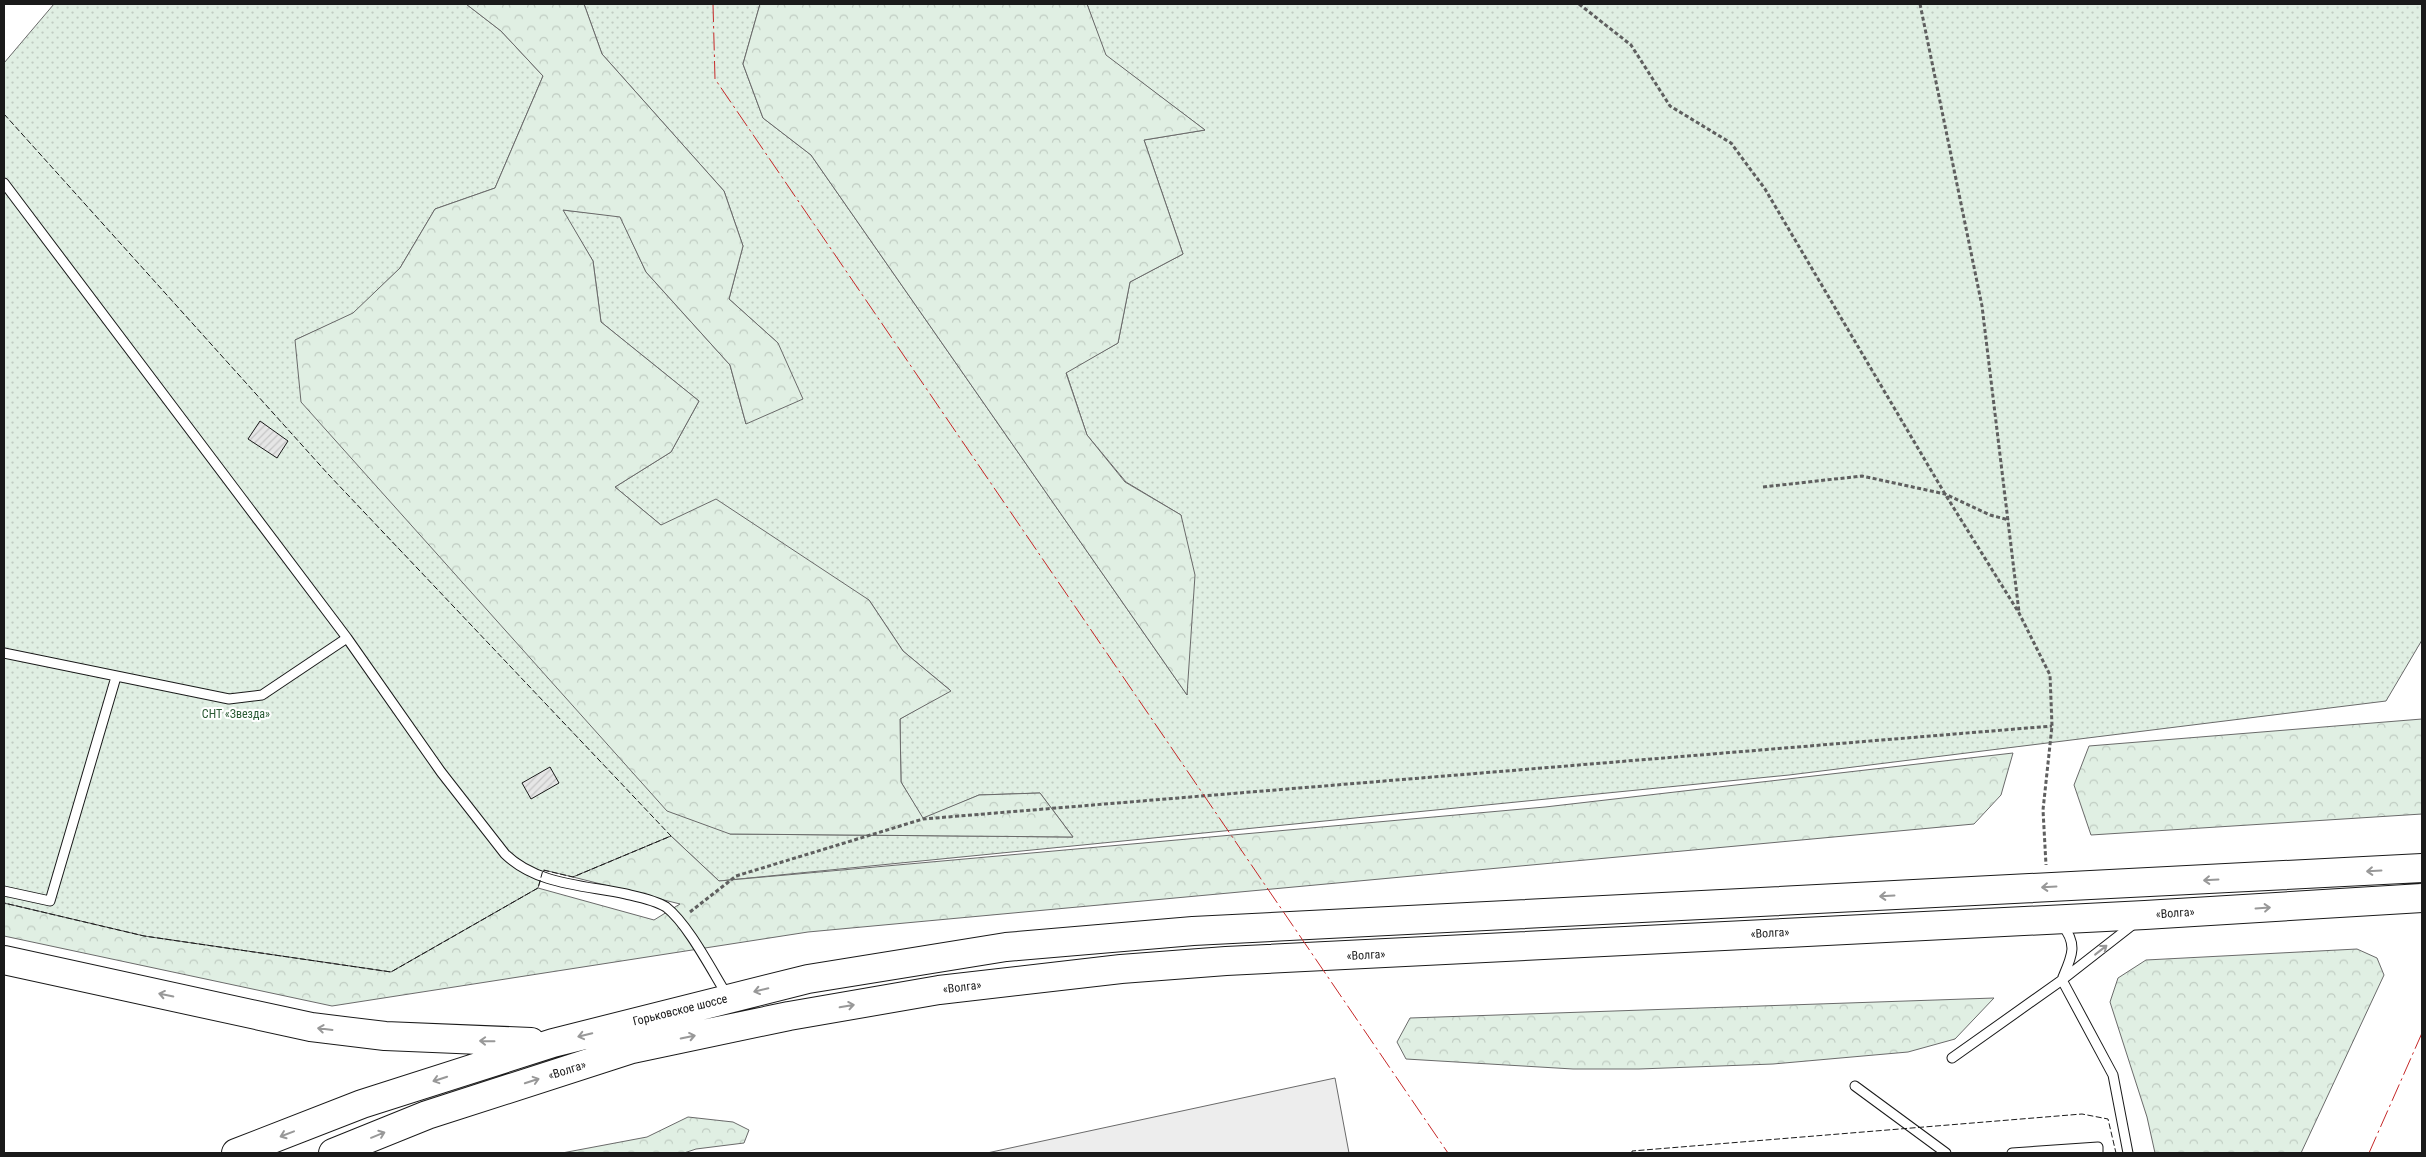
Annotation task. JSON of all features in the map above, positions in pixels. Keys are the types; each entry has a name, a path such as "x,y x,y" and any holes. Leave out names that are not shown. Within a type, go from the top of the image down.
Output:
{"highway":[{"path":"2048,887 2422,868"},
{"name":"Горьковское шоссе","path":"553,1043 808,979 1006,947 1193,931 2048,887"},
{"name":"«Волга»","path":"333,1153 427,1115 632,1049 789,1016 939,990 1121,969 1226,961 2145,915 2422,898"},
{"path":"4,960 311,1027 386,1036 553,1043"},
{"path":"236,1153 362,1104 553,1043"}],"lane":[{"path":"4,183 347,638 441,772 499,848 517,866 541,878 641,897 665,907 679,921 728,998"},
{"path":"4,653 229,699 262,695 347,638"},
{"path":"4,891 50,901 116,676"},
{"path":"1952,1058 2062,980 2145,915"},
{"path":"2056,919 2068,933 2073,947 2062,980 2113,1075 2128,1153"},
{"path":"1855,1086 1946,1153"},
{"path":"2012,1153 2098,1147 2098,1153"}],"path":[{"path":"1579,4 1631,45 1670,106 1731,143 1765,189 1945,494 2019,613 2050,675 2052,726 2043,810 2048,887"},
{"path":"1920,4 1982,306 2019,613"},
{"path":"1763,487 1862,476 1945,494 1990,515 2009,520"},
{"path":"679,921 736,876 923,819 2052,726"}],"green space":[{"name":"СНТ «Звезда»","path":"54,4 466,4 501,31 543,76 495,188 435,209 400,268 353,314 295,340 730,834 1073,837 1040,793 979,795 923,819 901,782 900,719 950,690 903,651 869,600 661,525 615,487 671,452 699,401 601,322 593,261 562,210 620,216 646,272 730,365 746,424 778,343 729,299 743,246 724,191 602,54 584,4 760,4 743,64 763,118 811,155 1187,695 1181,515 1126,482 1087,435 1066,372 1118,343 1130,282 1183,254 1144,140 1205,130 1105,55 1087,4 2422,4 2422,640 2386,701 1789,775 719,881 671,836 573,877 544,870 538,888 391,972 144,936 4,903 4,63"},
{"path":"466,4 584,4 602,54 724,191 743,246 729,299 778,343 803,399 746,424 730,365 646,272 620,217 563,210 593,261 601,322 699,401 671,452 615,487 661,525 716,499 869,600 903,651 951,691 900,719 901,782 923,818 979,795 1040,793 1073,837 730,834 667,811 301,402 295,340 353,313 400,268 435,209 495,188 543,76 501,31"},
{"path":"760,4 1087,4 1106,55 1205,130 1144,140 1183,254 1130,282 1118,343 1066,373 1087,435 1125,482 1181,515 1195,575 1187,695 811,155 763,118 743,64"},
{"path":"2422,719 2422,814 2091,835 2074,785 2089,746"},
{"path":"2013,753 2001,795 1974,824 808,932 332,1006 4,936 4,903 144,936 391,972 538,888 654,920 680,904 573,877 671,836 719,881 1545,807"},
{"path":"2357,949 2377,958 2384,975 2301,1153 2155,1153 2147,1117 2110,1002 2118,978 2146,960"},
{"path":"1994,998 1955,1039 1908,1052 1773,1064 1639,1069 1573,1069 1406,1059 1397,1042 1410,1018"},
{"path":"688,1117 733,1122 749,1130 744,1143 696,1149 684,1153 562,1153 647,1137"}],"shaded area":[{"path":"1335,1078 1349,1153 987,1153"}],"building":[{"path":"260,421 288,441 277,458 248,439"},
{"path":"550,767 559,783 531,799 522,783"}],"fence":[{"path":"4,114 328,474 671,836 573,877 543,870 538,888 391,972 144,936 4,903"},
{"path":"1632,1153 1632,1151 2082,1114 2108,1119 2116,1153"}],"power":[{"path":"713,4 715,79 1448,1153"},
{"path":"2369,1153 2422,1033"}]}
